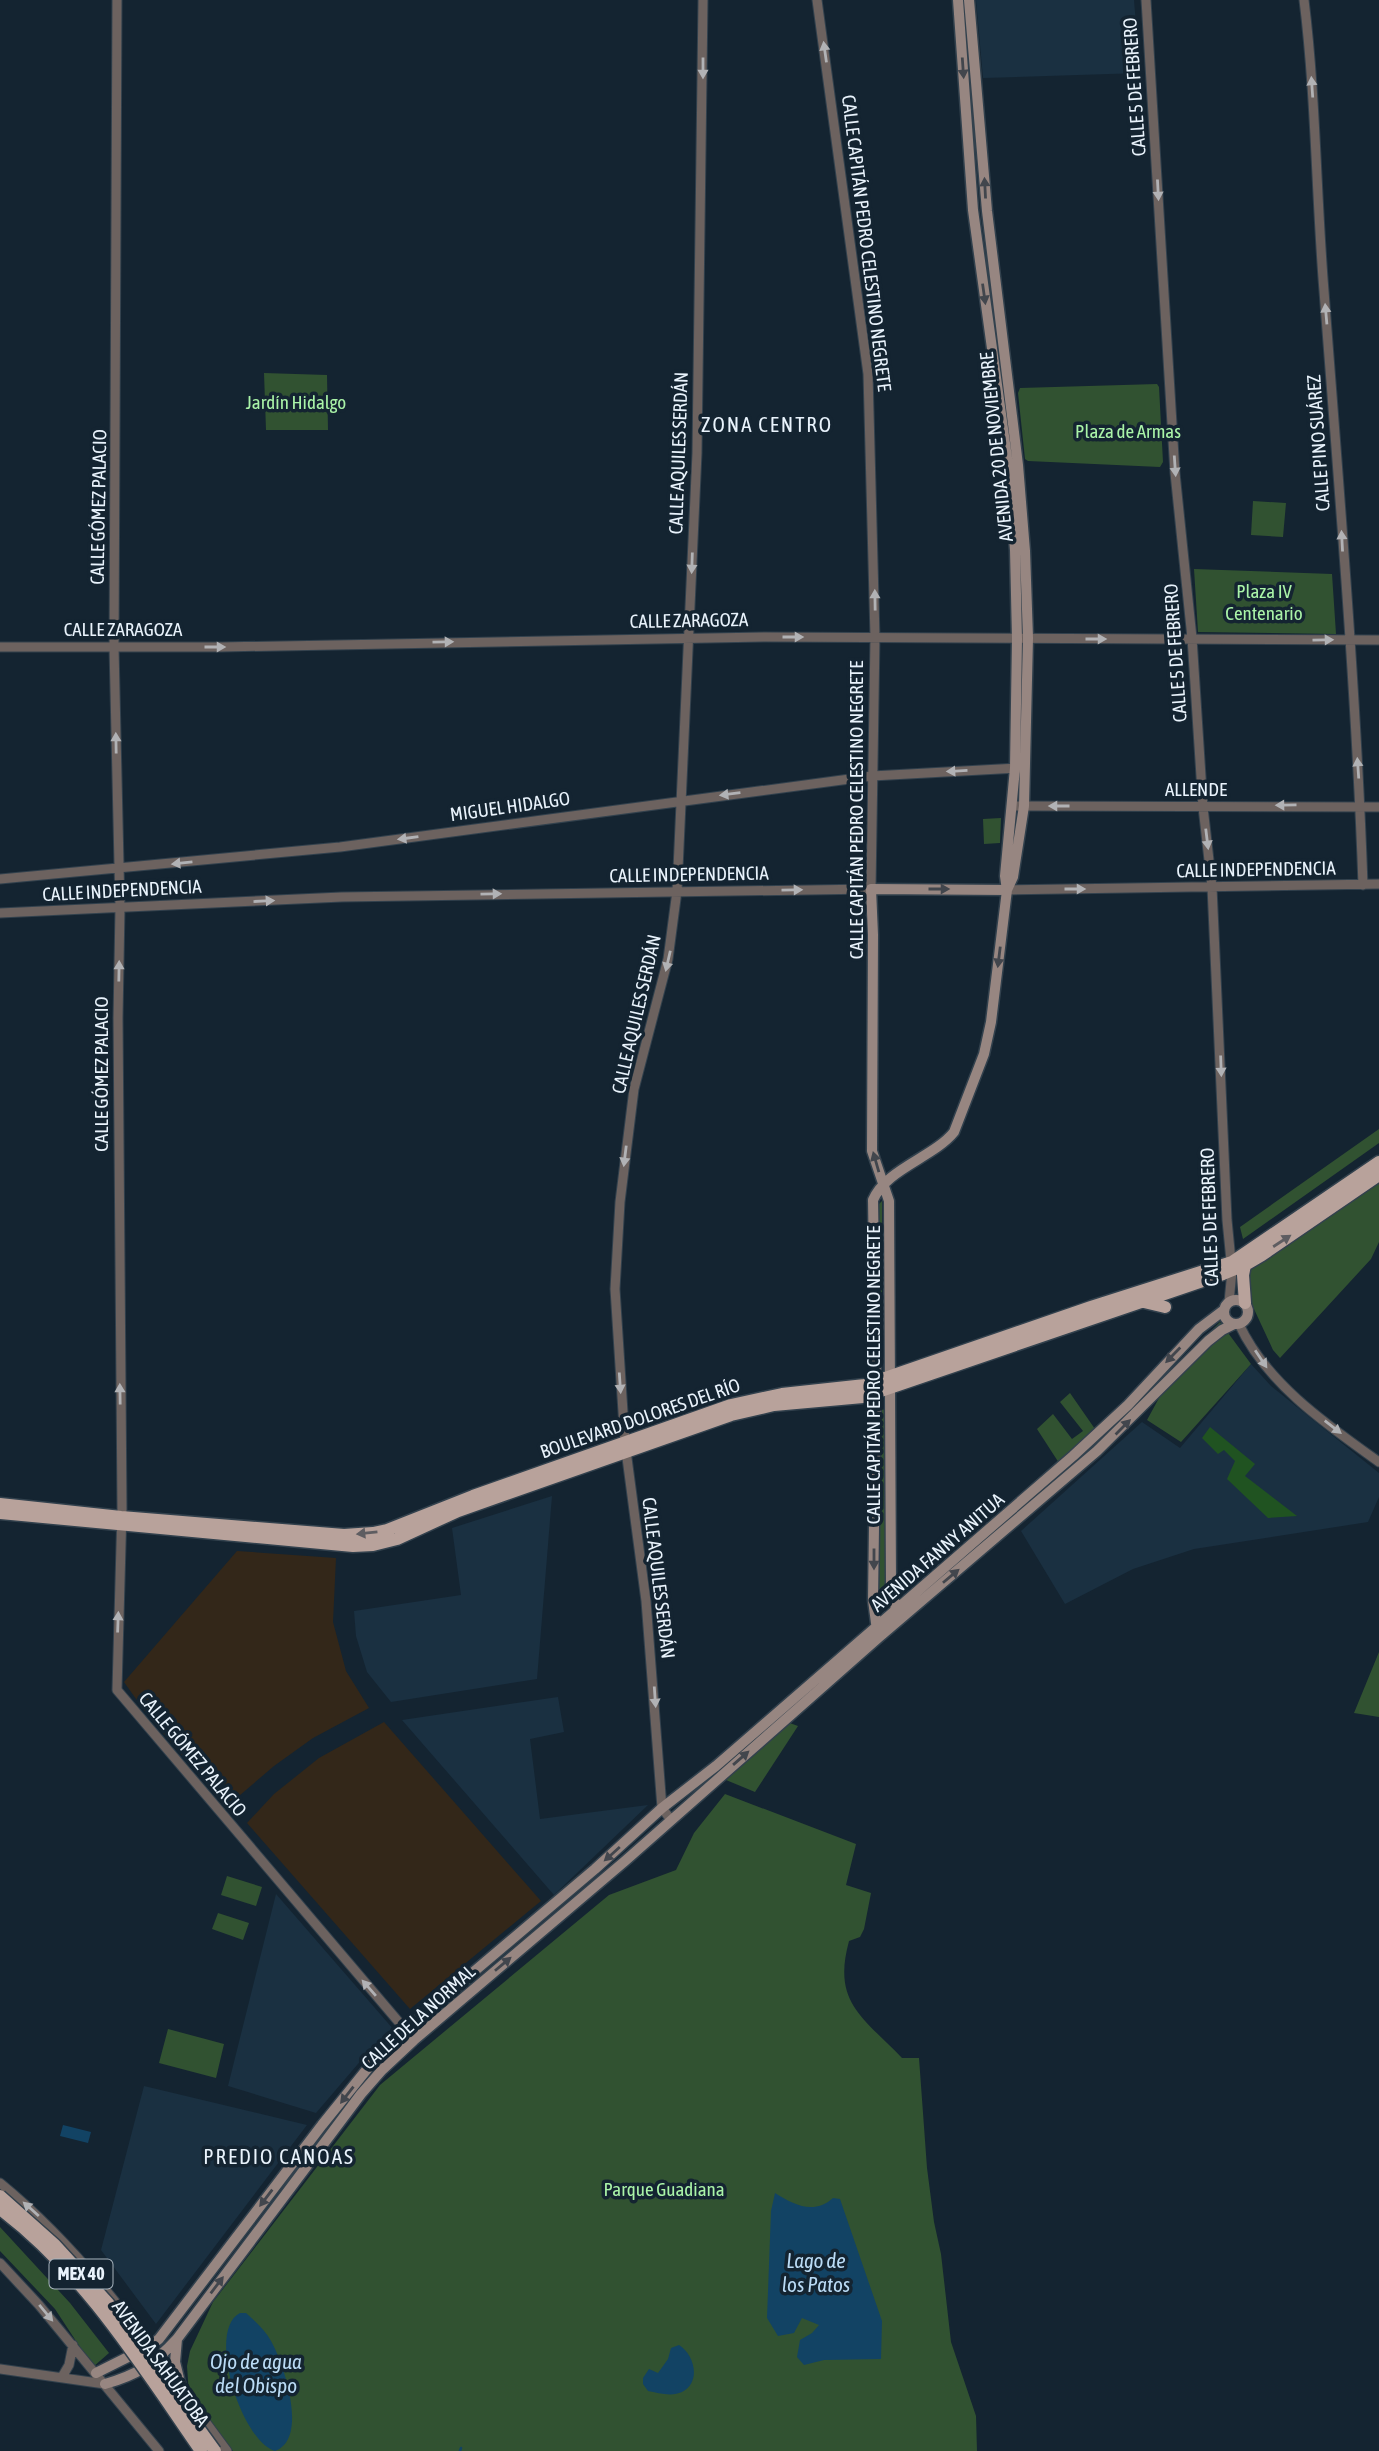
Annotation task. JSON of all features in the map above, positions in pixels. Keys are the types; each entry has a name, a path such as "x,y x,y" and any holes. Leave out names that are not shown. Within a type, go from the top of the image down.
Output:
{"main road":[{"name":"AVENIDA 20 DE NOVIEMBRE","path":"958,0 972,210 1008,465 1022,638"},
{"name":"AVENIDA 20 DE NOVIEMBRE","path":"876,1195 884,1185 919,1157 947,1141 957,1127 984,1054 991,1022 1007,890 1013,877 1020,768 1025,551 1018,465 987,211 969,0"},
{"name":"CALLE INDEPENDENCIA","path":"871,889 1007,890"},
{"name":"CALLE CAPITÁN PEDRO CELESTINO NEGRETE","path":"871,889 872,1151 889,1201 891,1584 895,1615"},
{"name":"BOULEVARD DOLORES DEL RÍO","path":"891,1381 1144,1302 1231,1261 1379,1162"},
{"name":"BOULEVARD DOLORES DEL RÍO","path":"0,1513 344,1535 373,1533 403,1525 473,1496 731,1415 774,1405 851,1399 891,1381 1231,1261 1245,1265 1379,1175"},
{"name":"CALLE CAPITÁN PEDRO CELESTINO NEGRETE","path":"876,1195 873,1206 877,1633"},
{"path":"1231,1261 1244,1298 1248,1315 1243,1322 1236,1324 1227,1320 1226,1306 1244,1298"},
{"path":"1244,1298 1245,1265"},
{"path":"1152,1278 1173,1281"},
{"path":"1144,1302 1165,1307"},
{"name":"AVENIDA FANNY ANITUA","path":"671,1820 1105,1428 1199,1329 1226,1306"},
{"name":"AVENIDA FANNY ANITUA","path":"895,1615 1097,1451 1208,1341 1222,1330 1236,1324"},
{"name":"BOULEVARD DOLORES DEL RÍO","path":"0,1504 121,1521 353,1546 373,1545 397,1539 441,1518 569,1473 625,1448 749,1401 782,1394 875,1387"},
{"path":"731,1415 755,1420"},
{"path":"569,1473 592,1477"},
{"path":"397,1539 421,1536"},
{"path":"875,1601 884,1599 891,1584"},
{"path":"875,1601 895,1615"},
{"name":"AVENIDA FANNY ANITUA","path":"662,1808 877,1633"},
{"path":"713,1782 712,1773 716,1766"},
{"name":"CALLE DE LA NORMAL","path":"92,2377 150,2346 166,2329 364,2072 405,2030 595,1869 662,1808"},
{"name":"CALLE DE LA NORMAL","path":"105,2384 134,2375 159,2358 177,2340 360,2094 414,2040 671,1820"},
{"name":"AVENIDA SAHUATOBA","path":"0,2196 55,2245 108,2303 215,2451"},
{"name":"AVENIDA SAHUATOBA","path":"0,2209 41,2245 101,2311 201,2451"},
{"path":"166,2329 177,2340 175,2362 182,2391"}],"street":[{"name":"CALLE GÓMEZ PALACIO","path":"117,0 114,647 120,908 118,1018 121,1521 117,1690 414,2040"},
{"name":"CALLE AQUILES SERDÁN","path":"662,1808 646,1601 625,1448 616,1309 618,1215 634,1089 668,959 677,891 698,439 703,0"},
{"name":"CALLE CAPITÁN PEDRO CELESTINO NEGRETE","path":"817,0 868,374 875,637 871,889"},
{"name":"CALLE 5 DE FEBRERO","path":"1146,0 1168,377 1212,887 1231,1261 1226,1306"},
{"name":"CALLE PINO SUÁREZ","path":"1304,0 1310,46 1363,885"},
{"name":"CALLE ZARAGOZA","path":"0,647 875,637 1379,640"},
{"name":"MIGUEL HIDALGO","path":"0,879 340,847 872,776 1020,768"},
{"name":"ALLENDE","path":"1018,806 1379,807"},
{"name":"CALLE INDEPENDENCIA","path":"1007,890 1379,884"},
{"name":"CALLE INDEPENDENCIA","path":"0,913 342,897 871,889"},
{"path":"1236,1324 1272,1375 1288,1391 1379,1462"},
{"path":"662,1808 671,1820"},
{"path":"0,2183 61,2237 96,2277 227,2451"},
{"path":"0,2263 73,2345 92,2377"},
{"path":"62,2377 69,2365 73,2345"},
{"path":"0,2369 62,2377 92,2377 105,2384 159,2451"}],"shaded area":[{"path":"976,0 1134,0 1140,73 983,78"},
{"path":"1251,1364 1271,1386 1379,1473 1379,1497 1368,1522 1194,1549 1133,1569 1065,1604 1021,1531 1142,1422 1180,1448"},
{"path":"552,1496 537,1679 391,1702 367,1672 356,1636 354,1611 461,1595 452,1528"},
{"path":"237,1551 336,1558 333,1622 346,1671 369,1708 313,1738 274,1766 226,1807 146,1713 124,1682"},
{"path":"558,1697 564,1732 530,1739 540,1819 648,1805 554,1895 402,1720"},
{"path":"384,1722 541,1901 410,2009 247,1823 274,1794 319,1758"},
{"path":"276,1894 394,2030 369,2051 316,2113 228,2086"},
{"path":"144,2086 307,2125 156,2324 101,2250"}],"green space":[{"name":"Jardín Hidalgo","path":"264,373 327,375 328,430 266,430"},
{"name":"Plaza de Armas","path":"1157,384 1163,462 1160,467 1025,459 1018,393 1020,388"},
{"path":"1253,501 1286,503 1283,537 1251,535"},
{"name":"Plaza IV Centenario","path":"1194,569 1332,574 1336,634 1198,632"},
{"path":"1001,818 1000,843 984,844 983,819"},
{"path":"1379,1129 1379,1143 1243,1239 1240,1227"},
{"path":"1379,1179 1379,1242 1371,1259 1280,1358 1273,1350 1247,1294 1244,1271"},
{"path":"882,1201 882,1363 877,1363 877,1206"},
{"path":"1220,1322 1251,1364 1181,1442 1147,1420 1177,1365"},
{"path":"1070,1393 1095,1429 1059,1463 1037,1429 1053,1414 1072,1439 1083,1431 1060,1402"},
{"path":"882,1409 886,1411 885,1583 882,1595 878,1595 877,1412"},
{"path":"1210,1427 1255,1464 1245,1476 1297,1516 1268,1518 1227,1479 1235,1461 1224,1450 1218,1454 1202,1438"},
{"path":"1379,1652 1379,1717 1354,1713"},
{"path":"787,1722 798,1726 755,1792 726,1780"},
{"name":"Parque Guadiana","path":"725,1794 856,1844 846,1885 871,1893 864,1929 860,1937 849,1941 845,1980 848,1994 864,2019 902,2058 919,2058 927,2168 941,2254 951,2342 976,2416 977,2451 233,2451 189,2395 187,2366 190,2351 213,2302 380,2085 609,1895 676,1870 694,1833"},
{"path":"227,1876 262,1887 256,1906 221,1895"},
{"path":"218,1913 249,1923 243,1940 212,1929"},
{"path":"168,2029 224,2044 216,2078 159,2063"},
{"path":"0,2227 70,2303 109,2353 93,2367 55,2309 0,2251"}],"water":[{"path":"63,2125 91,2132 88,2143 60,2136"},
{"name":"Lago de los Patos","path":"775,2193 789,2201 811,2207 819,2206 833,2198 840,2199 882,2321 881,2359 824,2360 804,2365 797,2357 800,2340 819,2325 802,2318 794,2333 778,2336 767,2318 771,2211"},
{"name":"Ojo de agua del Obispo","path":"240,2313 246,2313 269,2337 287,2383 291,2400 291,2432 285,2444 275,2451 262,2443 250,2428 232,2385 226,2340 230,2323"},
{"path":"679,2345 692,2361 692,2382 682,2392 674,2394 648,2391 643,2384 643,2378 649,2369 658,2373 668,2359 671,2348"}],"district":[{"name":"ZONA CENTRO","path":"767,425"},
{"name":"PREDIO CANOAS","path":"279,2157"}]}
